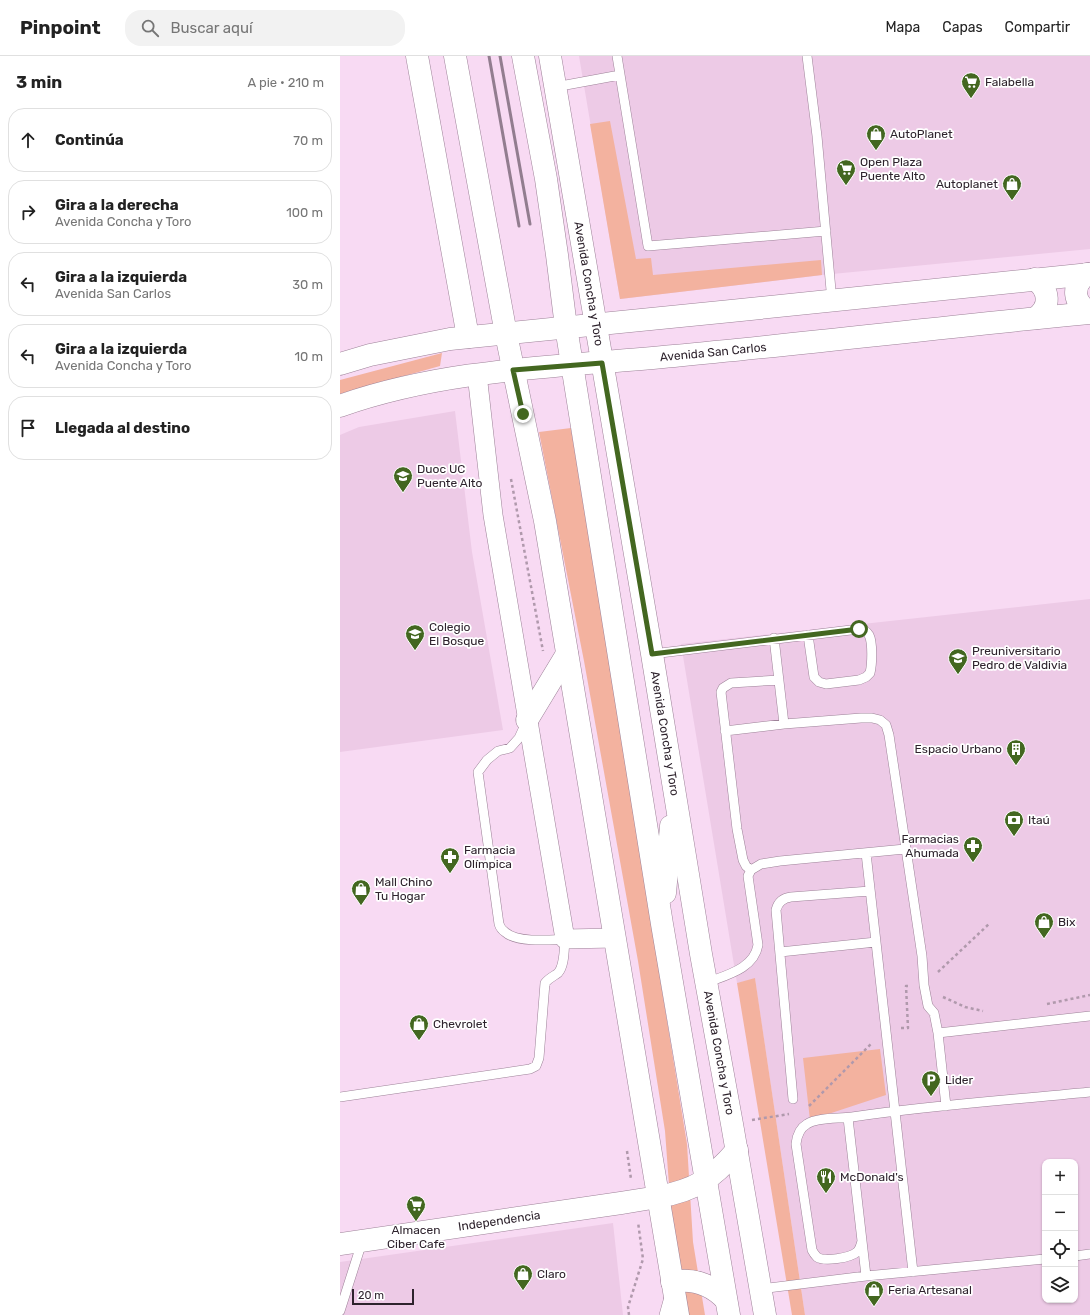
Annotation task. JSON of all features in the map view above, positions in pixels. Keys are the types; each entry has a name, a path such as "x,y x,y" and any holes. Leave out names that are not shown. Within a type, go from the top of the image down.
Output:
{"main road":[{"path":"417,56 468,336"},
{"name":"Avenida Concha y Toro","path":"523,56 548,193 558,255 572,365 662,924 727,1307"},
{"name":"Avenida Concha y Toro","path":"550,56 652,654 706,983 737,1150 765,1315"},
{"path":"454,62 513,370 542,506 678,1315"},
{"path":"340,364 370,355 415,345 468,336 506,334 1088,274"},
{"path":"1088,274 1081,278 1076,290 1076,298 1079,304 1090,313"},
{"path":"1035,279 1042,284 1046,292 1047,299 1046,307 1036,318"},
{"name":"Avenida San Carlos","path":"340,406 370,396 417,384 477,374 812,343 1090,313"},
{"path":"527,720 567,654"},
{"path":"662,924 674,795"},
{"name":"Independencia","path":"340,1244 675,1194 706,1181 725,1164 737,1150"},
{"path":"672,1282 686,1280 699,1282 711,1287 727,1307"}],"street":[{"path":"477,374 493,515 565,939 615,938"}],"lane":[{"path":"617,56 648,246 826,231"},
{"path":"807,56 817,136 832,301"},
{"path":"555,86 620,75"},
{"path":"652,654 774,638 859,629 866,631 870,636 870,673 866,677 859,680 826,684 819,682 814,677 808,635"},
{"path":"774,638 784,724"},
{"path":"751,870 746,866 743,860 737,829 721,692 723,688 731,683 779,680"},
{"path":"725,731 784,724 872,718 880,720 886,725 895,767 905,848 922,956 924,985 928,1006 934,1013 938,1033 946,1106"},
{"path":"340,1098 530,1069 536,1066 539,1058 545,983 549,978 559,972 562,964 565,939 522,939 513,937 504,932 499,924 478,772 487,760 498,751 510,748 519,738 527,720"},
{"path":"706,983 738,971 752,959 757,952 758,945 748,876 751,870 762,864 780,861 905,848"},
{"path":"866,853 913,1272"},
{"path":"793,1099 776,910 778,904 782,900 791,897 870,890"},
{"path":"780,952 876,942"},
{"path":"938,1033 1090,1016"},
{"path":"862,1241 861,1247 857,1252 846,1257 821,1259 814,1254 812,1250 796,1144 799,1133 808,1124 814,1121 848,1118 895,1110 1090,1092"},
{"path":"848,1118 866,1276"},
{"path":"340,1311 363,1241"},
{"path":"1078,1256 1090,1254"},
{"path":"760,1288 866,1276 1042,1259"},
{"path":"664,1315 672,1282"}],"path":[{"path":"940,991 943,998 980,1012 988,1011"},
{"path":"1040,1006 1090,995"}],"shaded area":[{"name":"Open Plaza Puente Alto","path":"579,56 1090,56 1090,249 822,275 620,299"},
{"path":"610,121 636,259 651,258 653,275 821,260 822,275 620,299 590,124"},
{"path":"442,353 440,366 340,394 340,380"},
{"name":"Colegio El Bosque","path":"455,411 472,552 503,730 340,752 340,435 359,427"},
{"path":"571,428 687,1144 693,1242 705,1315 687,1315 671,1212 665,1131 638,961 584,661 539,432"},
{"path":"1090,599 1090,1315 805,1315 755,979 737,983 681,644"},
{"path":"755,978 805,1315 792,1315 737,983"},
{"path":"880,1049 886,1095 810,1120 803,1058"},
{"path":"613,1223 623,1315 340,1315 340,1262"}],"railway":[{"path":"489,56 519,226"},
{"path":"500,56 530,224"}],"place":[{"name":"Falabella","path":"971,99"},
{"name":"AutoPlanet","path":"876,151"},
{"name":"Open Plaza Puente Alto","path":"846,186"},
{"name":"Autoplanet","path":"1012,201"},
{"name":"Duoc UC Puente Alto","path":"403,493"},
{"name":"Colegio El Bosque","path":"415,651"},
{"name":"Preuniversitario Pedro de Valdivia","path":"958,675"},
{"name":"Espacio Urbano","path":"1016,766"},
{"name":"Itaú","path":"1014,837"},
{"name":"Farmacias Ahumada","path":"973,863"},
{"name":"Farmacia Olímpica","path":"450,874"},
{"name":"Mall Chino Tu Hogar","path":"361,906"},
{"name":"Bix","path":"1044,939"},
{"name":"Chevrolet","path":"419,1041"},
{"name":"Lider","path":"931,1097"},
{"name":"McDonald's","path":"826,1194"},
{"name":"Almacen Ciber Cafe","path":"416,1222"},
{"name":"Claro","path":"523,1291"},
{"name":"Feria Artesanal","path":"874,1307"}],"route":[{"path":"523,414 513,370 602,363 652,654 774,638 859,629"}]}
